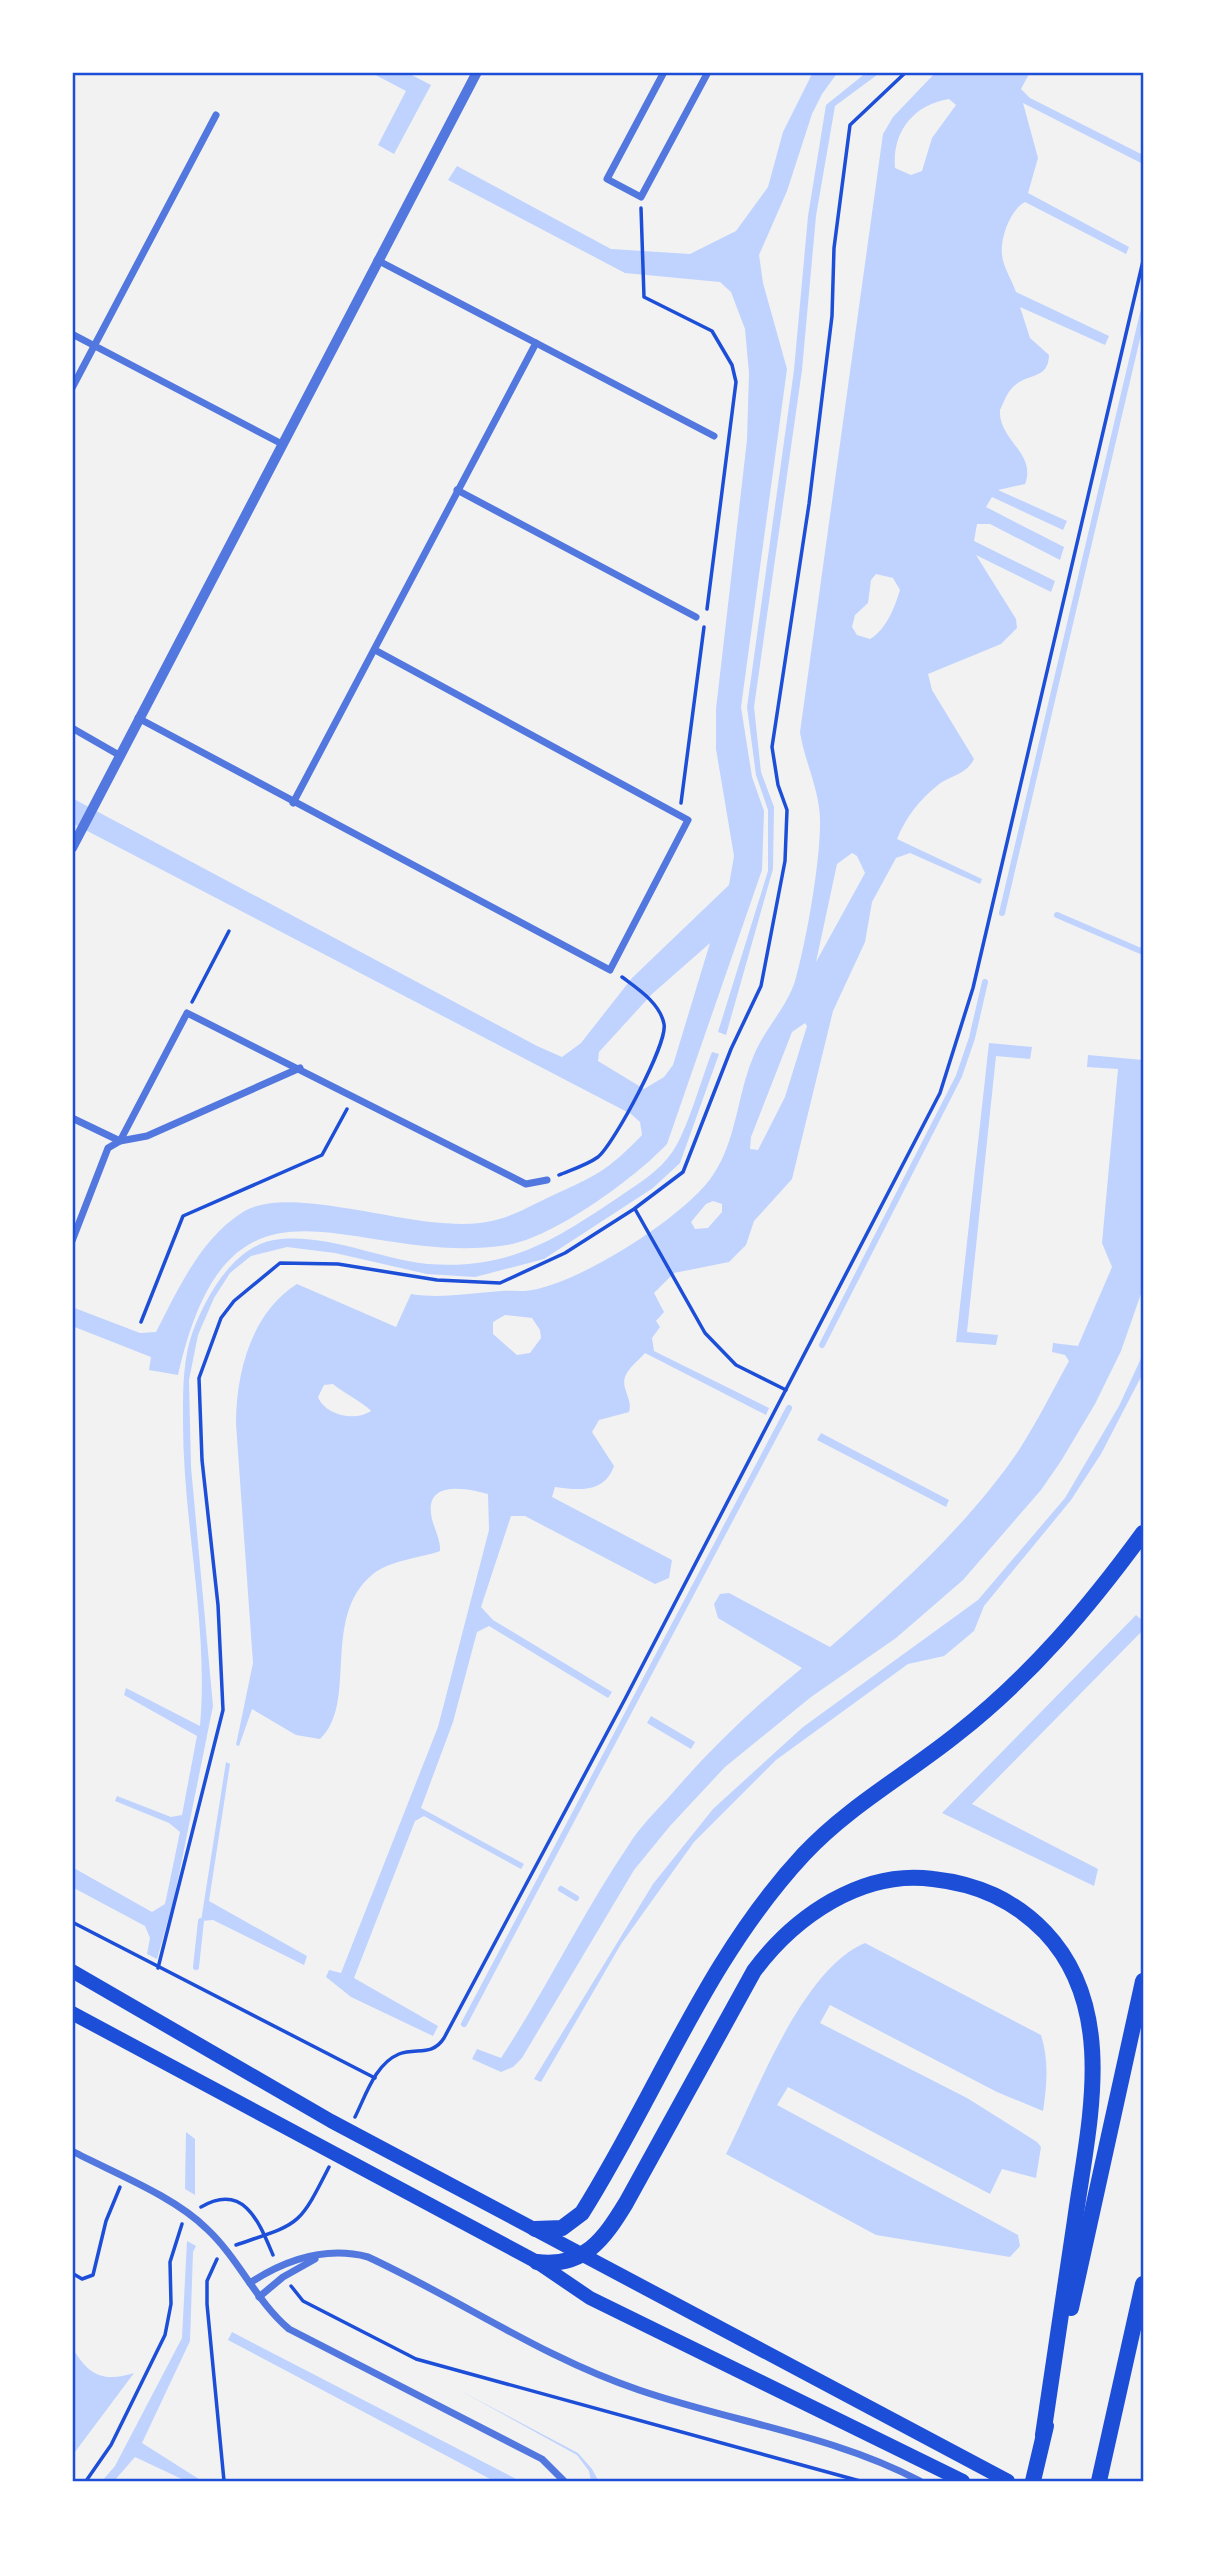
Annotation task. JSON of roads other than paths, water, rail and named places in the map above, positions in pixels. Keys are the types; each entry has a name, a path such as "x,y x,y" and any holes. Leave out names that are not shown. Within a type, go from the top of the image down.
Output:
{"highway":[{"path":"536,2229 562,2228 582,2213 704,1991 770,1892 804,1853 857,1804 947,1742 1005,1695 1098,1594 1143,1533"},
{"path":"537,2262 552,2264 584,2255 603,2238 626,2203 730,2009 775,1943 822,1906 856,1889 892,1880 946,1880 994,1893 1031,1917 1055,1942 1084,1996 1092,2044 1091,2105 1043,2435"},
{"path":"1033,2481 1143,1982"},
{"path":"1099,2481 1143,2284"},
{"path":"1123,2375 1143,2317"}],"main road":[{"path":"72,1971 331,2121 1008,2481"},
{"path":"72,2013 537,2262 590,2298 960,2480"}],"street":[{"path":"72,848 477,72"},
{"path":"664,72 607,178 641,197 708,72"},
{"path":"72,388 216,115"},
{"path":"377,260 714,436"},
{"path":"72,334 282,444"},
{"path":"293,803 537,343"},
{"path":"457,490 696,617"},
{"path":"138,718 610,970 688,820 375,650"},
{"path":"72,729 119,755"},
{"path":"121,1141 187,1013 526,1184 547,1180"},
{"path":"72,1241 108,1148 121,1141 147,1136 300,1068"},
{"path":"72,1118 121,1141"},
{"path":"72,2151 190,2214 226,2248 269,2312 314,2345 542,2459 564,2481"},
{"path":"250,2283 278,2265 325,2253 353,2253 368,2257 589,2371 614,2381 827,2444 890,2465 920,2481"},
{"path":"259,2297 284,2277 325,2253"}],"water":[{"path":"370,72 406,72 431,85 394,154 378,145 406,91"},
{"path":"813,72 838,72 812,114 787,191 759,255 763,283 787,369 741,707 752,777 764,811 762,870 667,1144 635,1173 592,1205 547,1231 507,1245 450,1248 304,1231 264,1237 230,1259 201,1303 178,1375 149,1370 151,1357 72,1326 72,1307 140,1333 156,1332 182,1282 203,1250 228,1223 253,1207 289,1202 327,1205 439,1223 496,1220 521,1211 595,1174 622,1155 642,1135 640,1122 631,1114 72,823 72,798 537,1046 562,1057 581,1043 632,978 729,885 734,856 716,749 716,709 747,440 749,373 745,329 731,292 720,282 625,273 448,180 457,166 611,249 690,254 736,231 768,187 783,132","holes":["710,943 673,1065 664,1077 644,1089 598,1061 599,1052 652,994"]},
{"path":"867,72 881,72 835,106 816,216 802,370 754,707 761,772 774,807 773,869 726,1035 718,1032 768,871 768,810 756,775 747,707 794,370 808,216 826,105"},
{"path":"936,72 1030,72 1021,89 1030,98 1143,155 1143,164 1023,103 1038,158 1028,193 1129,247 1126,254 1025,202 1015,211 1007,225 1003,241 1003,260 1016,292 1109,336 1105,345 1020,307 1030,338 1049,355 1048,363 1042,372 1014,386 1000,410 1001,421 1022,455 1027,473 1025,484 998,490 1067,521 1063,530 992,497 986,507 1064,547 1060,560 990,524 977,524 974,541 1055,581 1051,592 976,555 1016,619 1017,628 1001,644 928,674 932,690 974,759 963,772 938,785 925,797 909,816 897,839 982,879 980,884 910,853 896,858 872,902 865,942 833,1011 792,1179 754,1221 746,1245 729,1262 674,1273 654,1293 664,1312 656,1321 660,1327 652,1338 654,1351 769,1408 766,1415 645,1353 629,1370 624,1386 630,1403 629,1412 599,1420 592,1432 614,1466 610,1475 604,1482 589,1488 555,1487 552,1497 672,1560 669,1578 655,1584 525,1516 511,1516 481,1607 493,1620 612,1692 608,1698 489,1626 477,1632 453,1722 421,1808 524,1864 521,1869 424,1816 415,1821 354,1978 438,2026 433,2036 351,1997 326,1977 329,1970 341,1973 438,1727 489,1530 488,1494 451,1489 436,1495 431,1513 440,1551 381,1569 357,1592 348,1613 343,1636 337,1704 331,1723 320,1739 296,1735 252,1709 239,1746 236,1745 253,1663 236,1424 243,1365 257,1328 268,1311 281,1296 297,1284 396,1327 411,1294 445,1296 524,1291 553,1284 604,1261 657,1227 699,1191 721,1161 754,1055 787,1000 795,981 812,903 818,860 820,812 800,732 883,134 893,117","holes":["949,99 956,105 932,138 922,171 911,175 895,168 897,143 907,122 925,107","876,574 893,578 900,590 895,604 885,624 870,639 857,635 852,627 855,615 868,603 871,580","852,853 857,856 865,873 816,962 837,864","805,1023 807,1026 785,1097 758,1150 750,1149 751,1137 792,1032","713,1201 722,1204 722,1212 708,1228 695,1229 691,1222 706,1204","505,1315 532,1318 540,1330 541,1338 530,1353 517,1355 493,1334 493,1322","333,1384 371,1411 357,1416 341,1415 327,1408 318,1397 324,1385"]},
{"path":"989,1043 1032,1047 1030,1059 996,1056 967,1332 998,1335 996,1345 956,1342"},
{"path":"712,1052 719,1054 680,1163 653,1188 544,1259 475,1277 427,1274 335,1253 287,1247 251,1256 230,1273 214,1298 198,1335 189,1380 191,1467 213,1706 174,1899 157,1959 147,1954 150,1938 145,1926 72,1887 72,1867 152,1912 165,1904 180,1832 169,1823 115,1801 117,1796 171,1817 182,1815 197,1736 124,1695 126,1688 200,1726 201,1649 186,1494 184,1384 185,1362 193,1331 215,1286 225,1272 250,1249 281,1239 319,1241 410,1261 456,1265 506,1257 550,1240 639,1183 667,1159 684,1131"},
{"path":"1088,1055 1143,1060 1143,1288 1121,1351 1095,1404 1061,1461 1041,1490 963,1580 896,1638 811,1697 725,1767 670,1826 634,1870 522,2058 513,2067 501,2072 472,2059 477,2049 501,2058 596,1896 638,1831 715,1746 802,1668 718,1618 714,1604 720,1594 729,1593 830,1647 906,1579 955,1530 999,1478 1026,1439 1069,1361 1065,1355 1052,1352 1053,1343 1078,1346 1112,1267 1102,1243 1118,1069 1087,1067"},
{"path":"1143,1354 1143,1373 1101,1454 1071,1500 984,1606 974,1631 944,1656 908,1664 776,1760 694,1842 621,1944 541,2082 534,2079 653,1884 713,1809 803,1727 978,1600 1065,1498 1119,1406"},
{"path":"821,1433 949,1500 946,1507 817,1440"},
{"path":"1136,1615 1143,1621 1143,1630 972,1804 1098,1869 1094,1886 942,1813"},
{"path":"651,1716 695,1742 691,1749 647,1723"},
{"path":"226,1762 230,1764 209,1901 307,1956 304,1965 213,1920 201,1921"},
{"path":"865,1943 1041,2035 1046,2073 1043,2111 997,2092 830,2005 820,2023 967,2098 1037,2142 1041,2147 1036,2178 1002,2169 990,2194 788,2087 777,2105 1018,2235 1020,2246 1010,2257 876,2235 726,2154 783,2036 801,2006 842,1957"},
{"path":"186,2132 195,2139 195,2195 185,2189"},
{"path":"187,2241 196,2246 193,2252 190,2341 142,2443 202,2481 186,2481 135,2457 114,2481 102,2481 115,2466 182,2338"},
{"path":"232,2332 520,2481 494,2481 228,2340"},
{"path":"72,2347 84,2364 97,2374 113,2377 134,2373 72,2456"},
{"path":"459,2390 578,2453 598,2480 591,2481 589,2471 577,2455"}],"waterway":[{"path":"1002,913 1143,313"},
{"path":"1057,915 1143,952"},
{"path":"822,1345 959,1076 972,1038 985,982"},
{"path":"464,2024 789,1408"},
{"path":"561,1889 576,1898"},
{"path":"196,1967 201,1921"}]}
